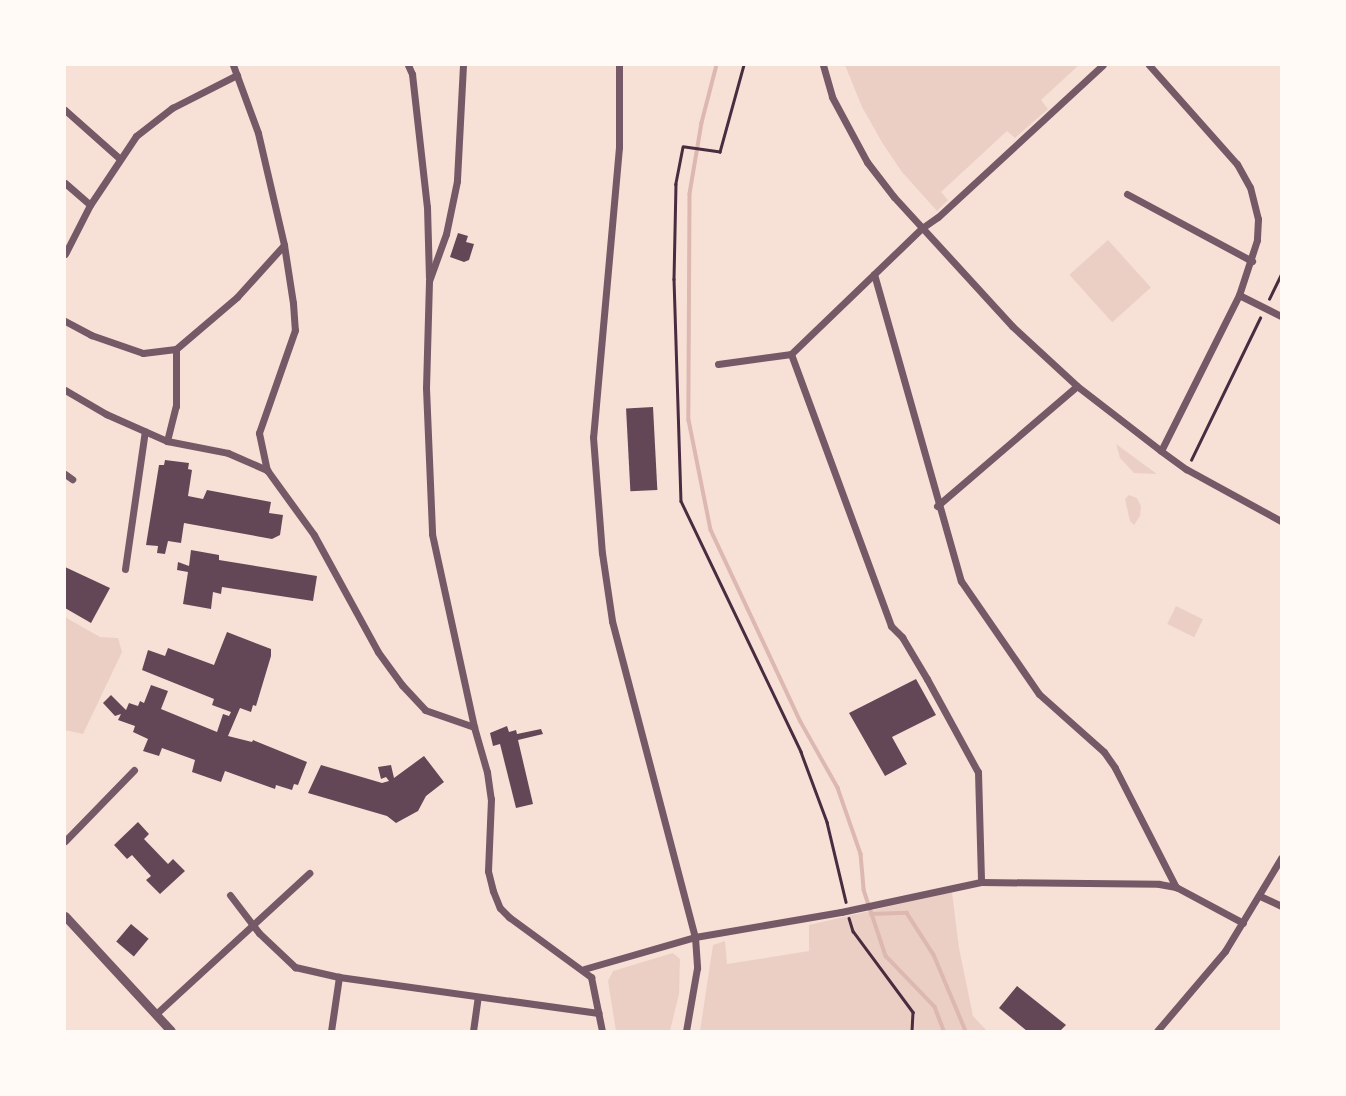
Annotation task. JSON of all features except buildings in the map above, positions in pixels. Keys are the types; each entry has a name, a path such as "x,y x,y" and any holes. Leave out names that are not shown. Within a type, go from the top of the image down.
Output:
{"street":[{"path":"233,65 258,133 284,245 295,330 259,433 267,470 314,535 378,652 402,685 425,710 474,727"},
{"path":"408,65 427,207 429,281 426,388 432,534 491,799 488,871 500,908 584,969 595,986 602,1031"},
{"path":"429,281 446,234 457,181 463,65"},
{"path":"619,65 619,148 593,437 602,553 612,621 695,937 697,968 686,1031"},
{"path":"822,65 836,106 867,162 922,228 1013,326 1076,386 1161,451 1281,521"},
{"path":"718,364 791,354 922,228 938,217 1103,65"},
{"path":"1149,65 1221,144 1244,175 1258,219 1252,261 1239,295 1161,451"},
{"path":"65,254 90,205 119,158 154,119 237,75"},
{"path":"65,110 119,158"},
{"path":"65,183 90,205"},
{"path":"1127,194 1252,261"},
{"path":"65,321 91,335 143,353 176,349 237,297 284,245"},
{"path":"874,274 937,506 965,588 1039,694 1110,760 1176,887"},
{"path":"1239,295 1281,316"},
{"path":"167,441 176,406 176,349"},
{"path":"791,354 891,626 902,637 978,772 981,882"},
{"path":"937,506 1076,386"},
{"path":"65,390 167,441 228,453 267,470"},
{"path":"125,569 145,431"},
{"path":"65,841 134,769"},
{"path":"1157,1031 1202,981 1243,923 1281,858"},
{"path":"157,1013 309,873"},
{"path":"584,969 695,937 845,914 887,901 981,882 1147,884 1176,887 1243,923"},
{"path":"230,895 259,933 295,967 339,977 599,1013"},
{"path":"1260,896 1281,906"},
{"path":"65,916 171,1031"},
{"path":"331,1031 339,977"},
{"path":"473,1031 478,997"}],"path":[{"path":"744,65 720,152 682,147 676,184 674,279 681,501 717,583 801,752 827,822 846,902"},
{"path":"1186,468 1281,274"},
{"path":"845,914 853,931 913,1012 912,1031"}],"shaded area":[{"path":"845,65 1079,65 1041,100 1048,109 1015,138 1007,131 941,192 948,200 937,211 902,172 883,144 862,107"},
{"path":"1108,240 1151,288 1112,322 1069,275"},
{"path":"1116,444 1157,474 1134,473 1120,458"},
{"path":"1129,495 1137,498 1141,506 1140,516 1134,525 1130,521 1125,499"},
{"path":"1176,606 1203,619 1194,637 1167,624"},
{"path":"65,617 100,637 118,638 122,652 83,734 65,730"},
{"path":"952,892 959,948 973,1016 987,1031 700,1031 713,945 725,941 727,964 809,951 809,925"},
{"path":"673,953 680,959 679,994 670,1031 616,1031 608,981 613,971"}],"waterway":[{"path":"717,65 702,123 690,194 689,420 711,530 801,722 838,788 861,854 864,890 886,956 935,1007 944,1031"},
{"path":"871,914 907,913 934,955 966,1031"}]}
